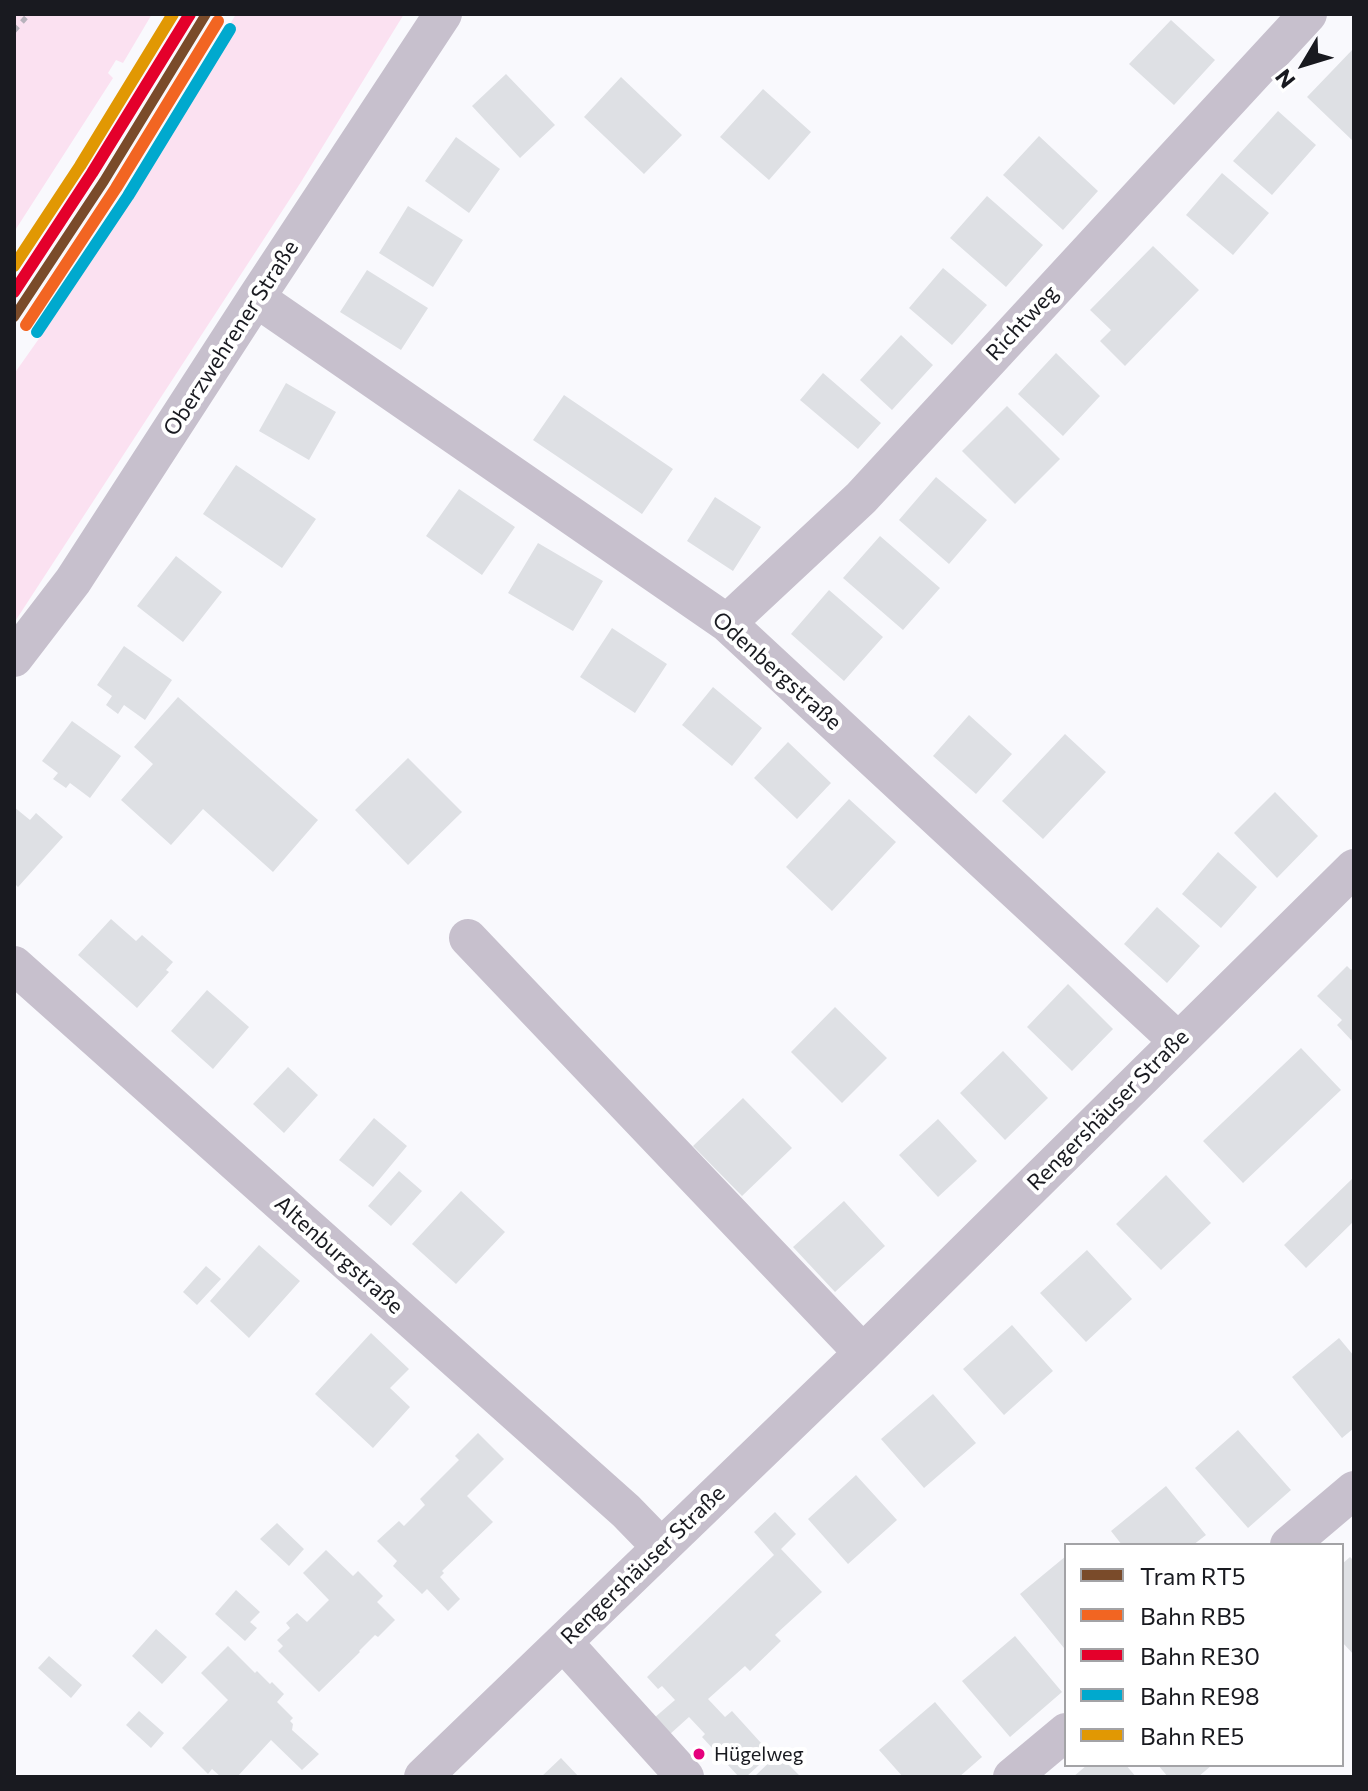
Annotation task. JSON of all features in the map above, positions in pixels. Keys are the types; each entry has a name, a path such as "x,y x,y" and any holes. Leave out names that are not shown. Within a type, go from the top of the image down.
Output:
{"street":[{"name":"Oberzwehrener Straße","path":"14,658 73,581 443,14"},
{"name":"Richtweg","path":"727,623 861,498 1308,14"},
{"name":"Odenbergstraße","path":"256,298 727,623 1178,1041"},
{"name":"Rengershäuser Straße","path":"423,1777 863,1353 1354,868"},
{"path":"468,938 863,1353"},
{"name":"Altenburgstraße","path":"14,965 626,1511 661,1547"},
{"path":"1291,1543 1354,1490"},
{"path":"563,1642 685,1777"},
{"path":"1012,1777 1064,1734"}],"path":[{"path":"14,31 29,14"}],"shaded area":[{"path":"14,14 152,14 123,63 116,60 108,73 113,78 14,232"},
{"path":"236,14 404,14 301,182 14,623 14,374 50,323 98,241 102,243 111,229 107,226 176,114 180,116 189,102 186,99"}],"building":[{"path":"1171,20 1215,60 1174,105 1129,64"},
{"path":"1354,48 1354,142 1307,97"},
{"path":"506,74 555,125 520,158 472,106"},
{"path":"621,77 682,135 644,174 584,117"},
{"path":"763,89 811,132 769,180 720,137"},
{"path":"1278,111 1316,145 1272,195 1233,161"},
{"path":"1039,136 1098,191 1063,230 1003,175"},
{"path":"456,137 500,169 469,213 425,181"},
{"path":"1222,173 1269,213 1233,255 1186,215"},
{"path":"987,196 1043,245 1006,287 950,238"},
{"path":"408,206 463,240 433,287 379,253"},
{"path":"1153,246 1199,290 1125,366 1100,341 1111,330 1090,310"},
{"path":"943,268 987,305 952,345 909,308"},
{"path":"367,270 428,308 401,350 340,312"},
{"path":"901,335 933,365 892,410 860,380"},
{"path":"1056,353 1100,396 1063,436 1018,394"},
{"path":"823,373 881,423 858,449 800,400"},
{"path":"286,383 336,412 309,460 259,431"},
{"path":"564,395 673,469 642,514 533,440"},
{"path":"1007,406 1060,459 1015,504 962,451"},
{"path":"236,465 316,519 282,568 203,514"},
{"path":"936,477 987,520 949,564 899,520"},
{"path":"459,489 515,527 482,575 426,536"},
{"path":"715,497 761,527 733,571 687,541"},
{"path":"880,536 940,588 903,630 843,578"},
{"path":"538,543 603,581 573,631 508,593"},
{"path":"176,556 222,592 183,642 137,606"},
{"path":"829,590 883,637 844,681 791,634"},
{"path":"612,628 667,664 635,713 580,677"},
{"path":"124,646 172,680 145,720 124,705 118,714 106,705 112,696 97,685"},
{"path":"713,687 762,728 732,766 682,725"},
{"path":"178,697 318,820 273,872 203,809 171,845 121,800 153,764 134,747"},
{"path":"969,715 1012,754 976,794 933,756"},
{"path":"72,721 121,756 90,798 70,783 66,788 53,779 58,773 42,761"},
{"path":"1065,734 1106,772 1043,839 1002,801"},
{"path":"788,742 831,783 797,819 754,778"},
{"path":"408,758 462,812 408,865 355,810"},
{"path":"1275,792 1318,836 1277,878 1234,833"},
{"path":"849,799 896,842 832,911 786,867"},
{"path":"14,807 30,820 36,813 63,837 18,887 14,883"},
{"path":"1218,852 1257,887 1221,928 1182,894"},
{"path":"1157,907 1200,946 1167,983 1124,944"},
{"path":"111,919 136,941 142,935 173,962 166,970 169,972 137,1008 78,955"},
{"path":"1347,966 1351,970 1354,967 1354,1043 1337,1025 1342,1020 1317,996"},
{"path":"1068,984 1113,1029 1072,1071 1027,1027"},
{"path":"207,990 249,1027 213,1069 171,1031"},
{"path":"835,1007 887,1058 842,1103 791,1052"},
{"path":"1301,1048 1341,1090 1243,1183 1203,1141"},
{"path":"1003,1051 1048,1098 1005,1140 960,1093"},
{"path":"288,1067 318,1095 284,1133 253,1104"},
{"path":"743,1098 792,1148 742,1196 693,1146"},
{"path":"374,1118 407,1146 373,1187 339,1160"},
{"path":"938,1119 977,1161 938,1197 899,1155"},
{"path":"399,1171 422,1191 391,1226 368,1206"},
{"path":"1166,1175 1211,1223 1161,1270 1116,1224"},
{"path":"1354,1177 1354,1221 1306,1268 1284,1245"},
{"path":"461,1191 505,1232 456,1284 412,1244"},
{"path":"844,1201 885,1246 835,1292 793,1247"},
{"path":"259,1245 300,1281 249,1338 210,1301"},
{"path":"1087,1250 1132,1299 1086,1342 1040,1293"},
{"path":"206,1266 221,1279 197,1305 183,1292"},
{"path":"1012,1325 1053,1371 1004,1415 963,1369"},
{"path":"371,1333 409,1369 390,1388 410,1407 373,1448 315,1394"},
{"path":"1339,1338 1354,1356 1354,1428 1342,1438 1292,1377"},
{"path":"933,1394 976,1443 924,1488 881,1439"},
{"path":"1238,1430 1291,1490 1248,1528 1195,1468"},
{"path":"478,1433 504,1459 467,1496 493,1522 442,1571 444,1573 440,1577 460,1599 448,1611 427,1589 422,1594 393,1566 397,1561 377,1541 399,1521 404,1526 425,1505 420,1499 459,1460 455,1456"},
{"path":"856,1475 897,1520 848,1564 808,1519"},
{"path":"1166,1486 1206,1535 1196,1543 1120,1543 1111,1531"},
{"path":"775,1512 796,1534 781,1549 822,1592 775,1635 781,1641 750,1671 745,1666 708,1699 725,1717 732,1711 771,1754 746,1777 739,1777 702,1737 705,1734 689,1717 669,1735 654,1718 675,1700 662,1686 658,1689 647,1677 774,1555 754,1532"},
{"path":"277,1523 304,1549 289,1566 260,1539"},
{"path":"326,1550 353,1576 358,1571 383,1596 377,1602 395,1620 378,1637 375,1635 319,1692 278,1651 283,1646 277,1640 290,1628 286,1623 297,1613 307,1622 329,1600 303,1573"},
{"path":"1350,1557 1354,1561 1354,1655 1344,1644 1344,1562"},
{"path":"1064,1558 1064,1648 1020,1594"},
{"path":"236,1590 260,1612 250,1622 257,1628 245,1641 215,1614"},
{"path":"156,1629 187,1657 162,1684 132,1656"},
{"path":"1015,1636 1062,1692 1010,1737 962,1681"},
{"path":"228,1646 255,1673 257,1671 284,1694 277,1702 293,1718 290,1721 292,1730 319,1754 302,1770 271,1740 237,1777 221,1777 212,1769 208,1774 182,1748 228,1700 201,1673"},
{"path":"49,1656 82,1685 71,1698 38,1668"},
{"path":"935,1702 982,1757 959,1777 903,1777 879,1750"},
{"path":"139,1711 164,1733 151,1748 126,1725"},
{"path":"781,1751 801,1777 754,1777"},
{"path":"561,1758 579,1777 541,1777"},
{"path":"1085,1767 1128,1767 1136,1777 1073,1777"},
{"path":"1160,1767 1210,1767 1198,1777 1168,1777"}],"tram line":[{"name":"RT5","path":"14,317 104,181 206,14"}],"rail line":[{"name":"RE5","path":"14,266 80,166 173,14"},
{"name":"RE30","path":"14,292 190,14"},
{"name":"RB5","path":"26,325 116,188 218,21"},
{"name":"RE98","path":"37,332 128,196 230,29"}],"place":[{"name":"Hügelweg","path":"699,1754"}]}
